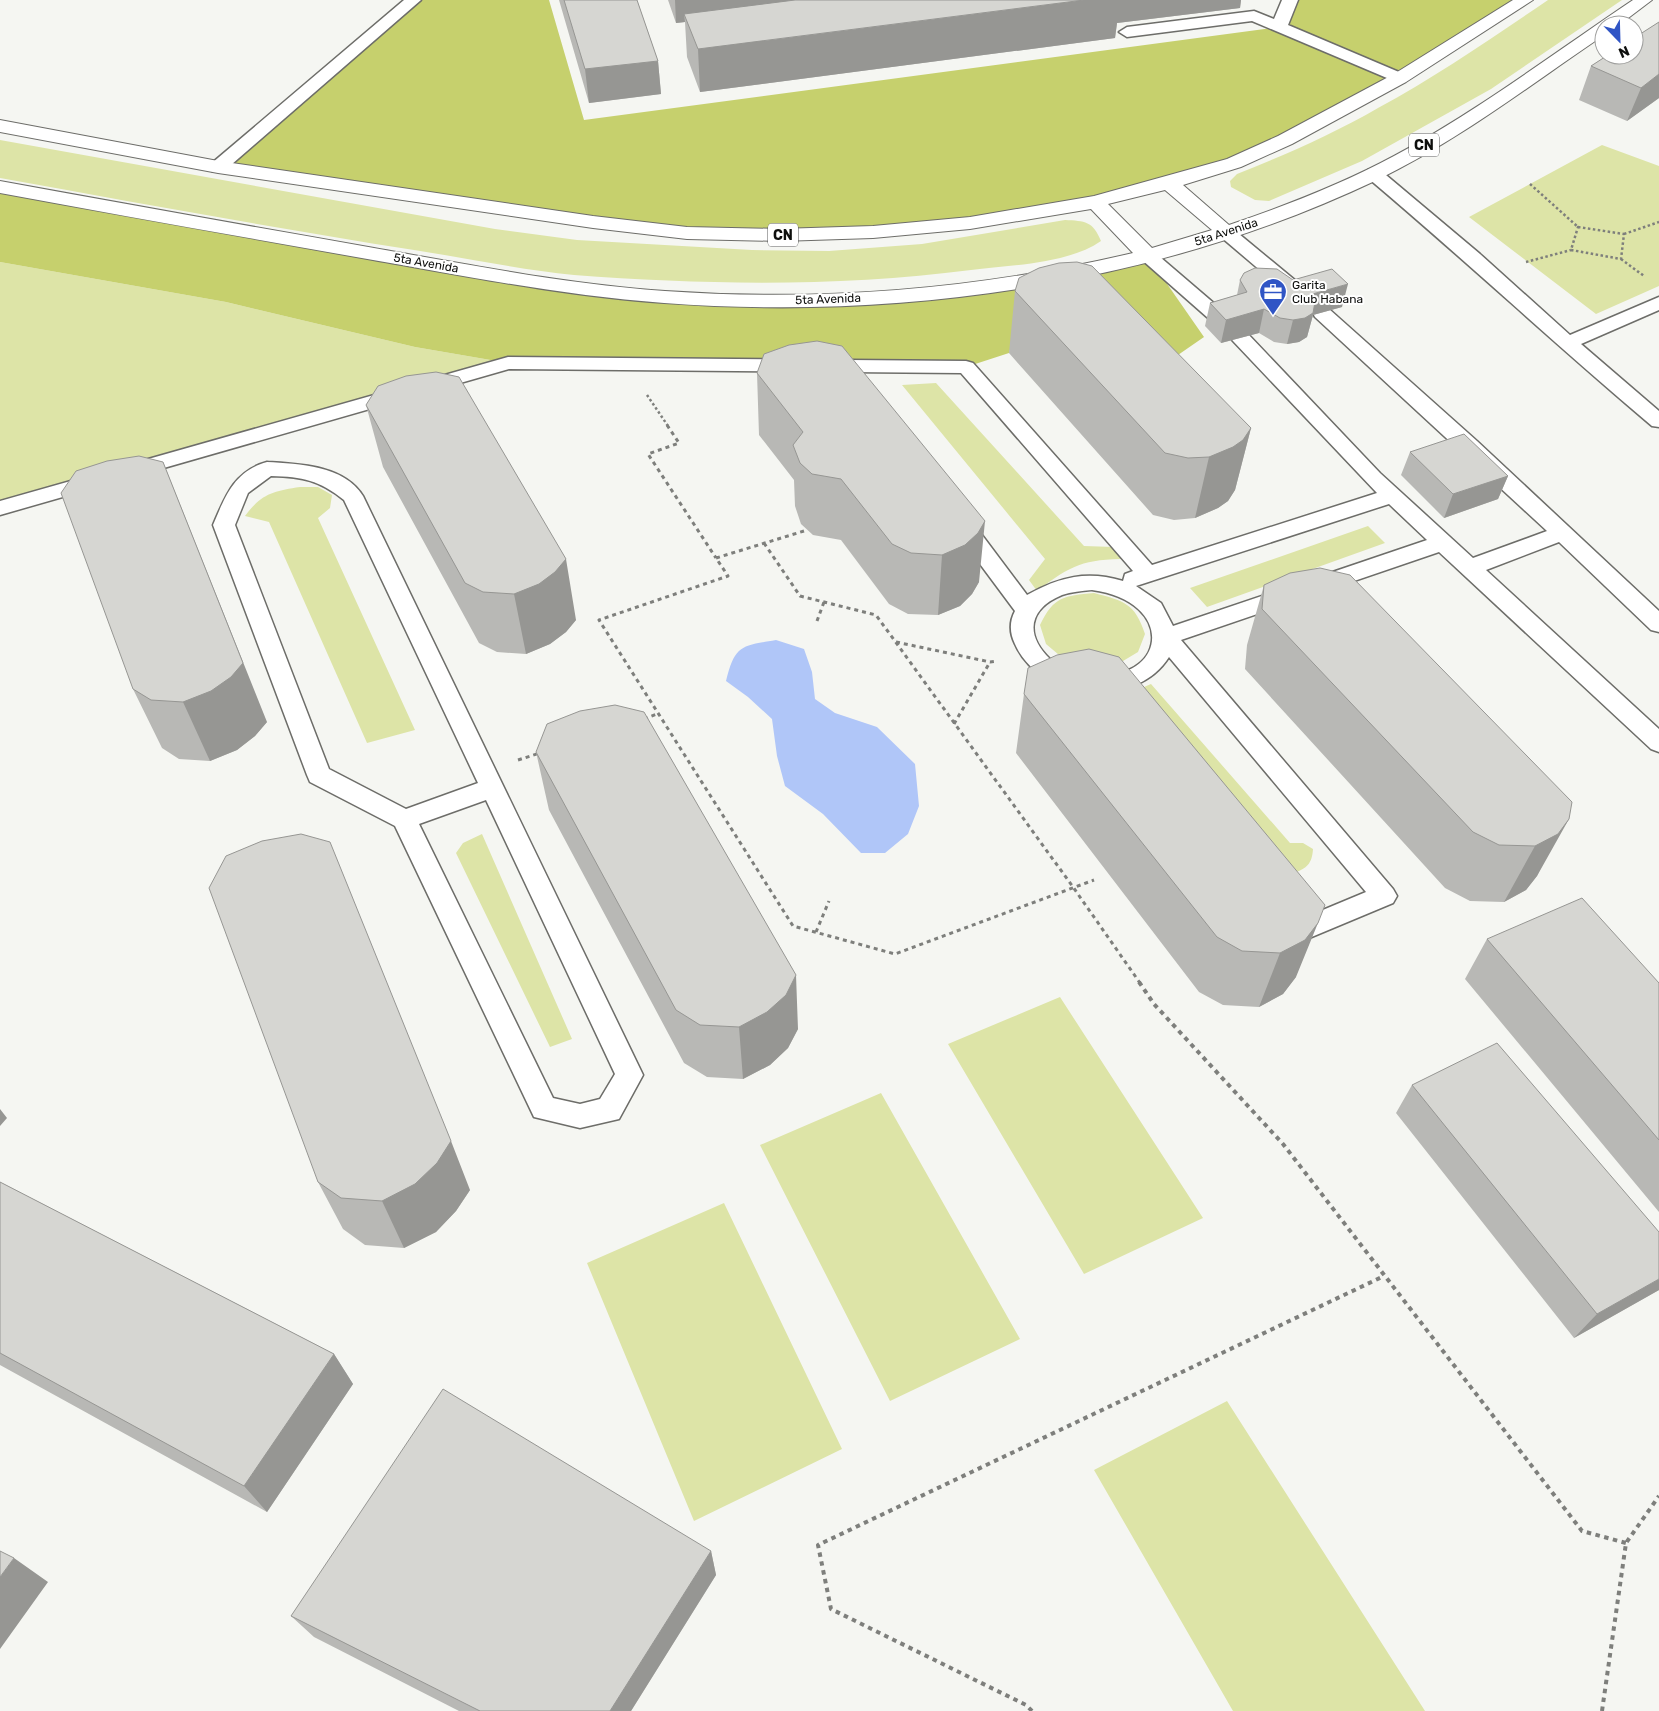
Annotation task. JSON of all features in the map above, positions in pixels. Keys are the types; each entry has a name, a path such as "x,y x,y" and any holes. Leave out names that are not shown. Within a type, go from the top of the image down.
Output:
{"highway":[{"name":"CN","path":"0,126 218,167 584,221 687,233 780,235 873,232 970,223 1095,202 1234,163 1285,140 1400,78 1525,0"},
{"name":"5ta Avenida","path":"1622,15 1644,0"},
{"name":"5ta Avenida","path":"0,187 562,287 657,296 768,300 844,299 941,292 1037,280 1147,255 1227,233 1294,208 1374,174 1448,132 1594,33"},
{"path":"1168,183 1227,233"},
{"path":"1095,202 1147,255"}],"lane":[{"path":"218,167 413,0"},
{"path":"1279,27 1290,0"},
{"path":"1127,32 1254,16 1400,78"},
{"path":"1374,174 1490,272 1568,343 1659,421"},
{"path":"1227,233 1305,298"},
{"path":"1147,255 1223,321"},
{"path":"1568,343 1659,304"},
{"path":"1322,313 1563,533 1659,624"},
{"path":"1240,338 1392,496 1659,743"},
{"path":"0,508 508,363 625,364 852,375 966,368 1148,574"},
{"path":"252,436 267,469"},
{"path":"267,469 312,471 334,480 353,496 488,780 629,1075 609,1110 580,1116 544,1108 404,819 319,775 224,525 239,489 267,469"},
{"path":"1113,585 1392,496"},
{"path":"951,508 1026,610"},
{"path":"1469,568 1563,533"},
{"path":"1165,638 1442,543"},
{"path":"1092,582 1113,585 1133,593 1150,606 1161,621 1165,638 1162,651 1154,663 1142,673 1126,680 1097,684 1084,683 1061,677 1043,666 1029,652 1022,638 1021,623 1026,610 1036,597 1052,588 1072,583 1092,582"},
{"path":"1165,638 1384,896 1302,930 1277,900"},
{"path":"1097,684 1115,706"},
{"path":"404,819 488,780"}],"path":[{"path":"1530,184 1578,227 1624,234 1659,222"},
{"path":"1571,250 1578,227"},
{"path":"1621,259 1624,234"},
{"path":"1490,272 1571,250 1621,259 1652,281"},
{"path":"625,364 679,444 648,454 728,576 599,620 656,714 793,926 895,954 1094,880"},
{"path":"716,558 804,531"},
{"path":"764,543 800,596 876,615 1073,887 1154,1004 1283,1144 1582,1532 1626,1543"},
{"path":"817,621 824,602"},
{"path":"895,642 990,662 954,724"},
{"path":"638,720 656,714"},
{"path":"488,780 548,750"},
{"path":"816,932 829,901"},
{"path":"1032,1711 1026,1705 831,1609 818,1545 1384,1276"},
{"path":"1602,1711 1626,1543 1659,1496"}],"green space":[{"path":"413,0 549,0 584,120 1279,27 1290,0 1524,0 1333,116 1169,183 970,223 780,235 593,222 218,167"},
{"path":"1548,0 1622,0 1600,15 1594,15 1594,19 1491,89 1362,161 1269,201 1255,200 1231,187 1230,181 1237,174 1291,152 1361,118 1464,56"},
{"path":"0,140 495,229 577,240 752,250 829,251 922,244 1065,220 1088,223 1095,229 1101,241 1088,249 1056,259 1021,265 922,276 773,283 673,281 574,275 514,267 310,233 0,178"},
{"path":"1602,145 1659,166 1659,286 1596,314 1469,217"},
{"path":"0,188 563,287 758,301 941,292 1147,255 1204,337 1136,384 1013,339 1009,353 966,367 508,363 415,347 226,302 0,262"},
{"path":"0,262 226,302 415,347 508,363 0,508"},
{"path":"936,383 1084,546 1114,547 1128,559 1100,560 1079,565 1059,575 1037,591 1029,580 1045,559 902,385"},
{"path":"300,487 318,487 332,495 330,508 318,518 415,730 367,743 269,522 245,516 262,498 275,492"},
{"path":"1368,526 1385,543 1207,607 1190,588"},
{"path":"1094,593 1113,598 1127,605 1137,616 1145,634 1138,652 1118,664 1065,660 1046,644 1040,625 1050,608 1061,599"},
{"path":"1151,684 1290,843 1303,843 1313,849 1310,862 1305,867 1294,873 1130,693"},
{"path":"482,834 572,1039 550,1047 456,853 463,843"},
{"path":"1060,997 1203,1218 1084,1274 948,1044"},
{"path":"881,1093 1020,1339 890,1401 760,1145"},
{"path":"724,1203 842,1449 694,1521 587,1263"},
{"path":"1227,1401 1425,1711 1233,1711 1094,1470"}],"water":[{"path":"776,640 804,649 812,672 815,699 835,713 877,727 915,764 919,806 908,834 885,853 861,853 823,814 785,786 777,756 772,719 748,697 726,681 733,660 741,649"}],"building":[{"path":"564,0 637,0 658,61 585,69"},
{"path":"795,0 1084,0 698,49 684,14"},
{"path":"1659,22 1659,74 1641,88 1591,66 1594,64 1644,65 1644,32"},
{"path":"1077,262 1092,266 1251,428 1243,440 1233,447 1209,457 1188,458 1165,453 1015,291 1019,278 1039,268 1059,263"},
{"path":"1255,268 1277,269 1293,280 1332,269 1348,284 1309,295 1315,302 1313,313 1305,318 1293,320 1280,318 1264,309 1226,320 1210,303 1247,292 1240,280 1244,273"},
{"path":"817,341 842,346 985,521 978,533 965,545 942,555 911,553 892,544 841,479 812,474 800,463 793,445 803,432 757,373 764,354 789,345"},
{"path":"436,372 459,377 566,559 555,572 539,584 514,594 483,592 465,583 366,405 378,386 406,376"},
{"path":"1464,434 1508,476 1453,494 1410,452"},
{"path":"139,456 163,462 243,663 231,677 211,691 183,702 151,700 133,689 61,493 76,471 107,461"},
{"path":"1320,568 1350,575 1572,802 1569,819 1558,834 1535,846 1499,845 1473,832 1262,609 1264,585 1290,573"},
{"path":"1089,649 1119,657 1325,905 1318,923 1305,940 1280,953 1242,951 1217,937 1024,694 1028,668 1057,655"},
{"path":"615,705 644,712 796,975 786,995 767,1012 739,1027 700,1025 676,1010 536,752 547,724 580,711"},
{"path":"301,834 330,842 451,1141 437,1163 415,1184 382,1201 341,1198 318,1182 209,888 226,856 262,841"},
{"path":"1582,898 1659,983 1659,1140 1487,939"},
{"path":"1497,1043 1659,1232 1659,1279 1597,1314 1412,1085"},
{"path":"0,1182 334,1354 244,1486 0,1353"},
{"path":"443,1389 711,1551 610,1711 480,1711 291,1616"},
{"path":"0,1551 14,1558 0,1577"}],"place":[{"name":"Garita Club Habana","path":"1273,316"}]}
